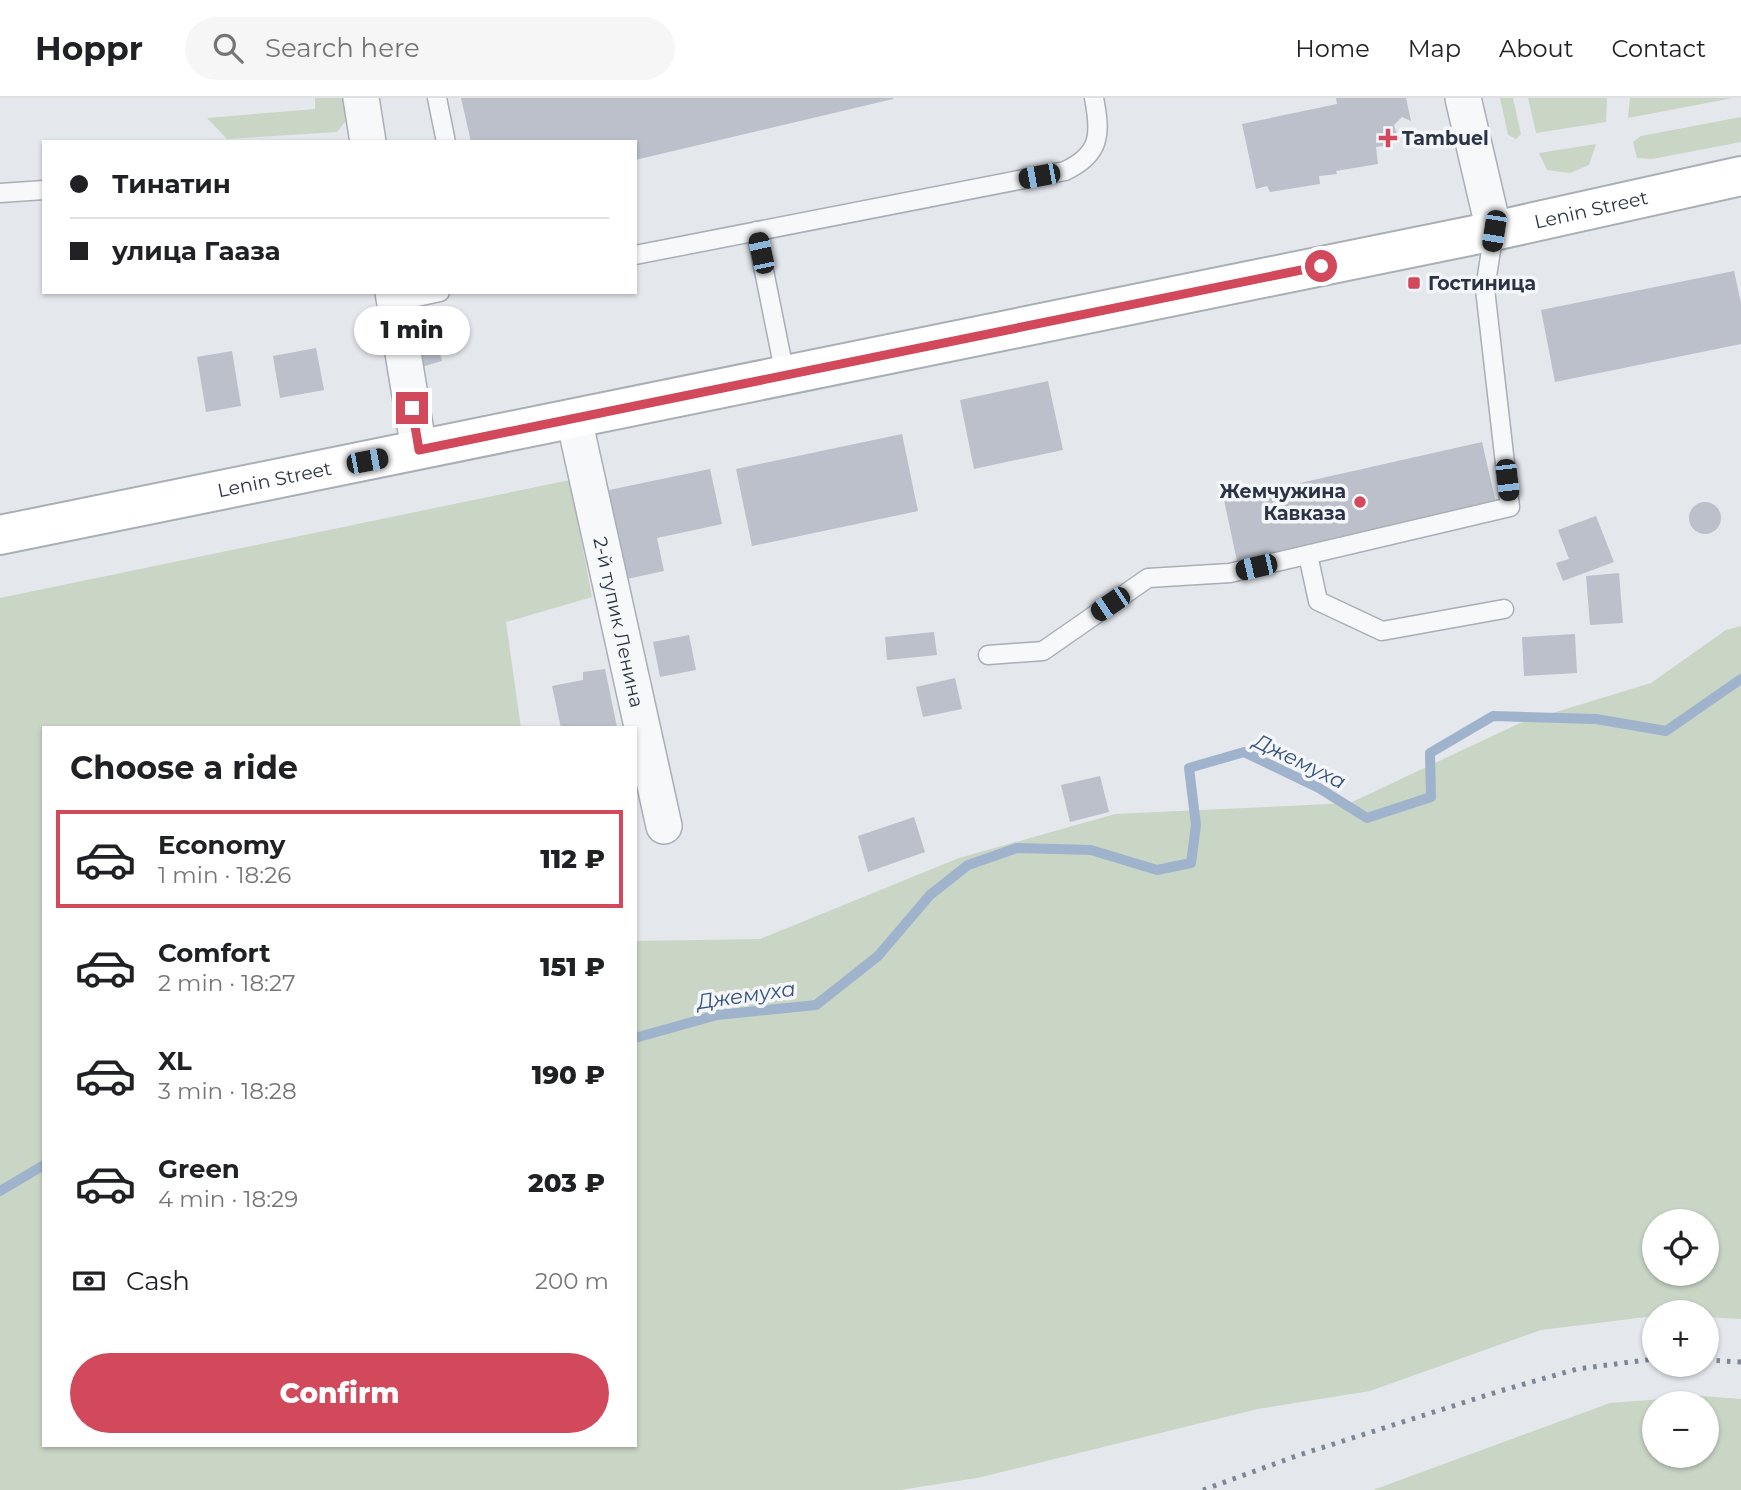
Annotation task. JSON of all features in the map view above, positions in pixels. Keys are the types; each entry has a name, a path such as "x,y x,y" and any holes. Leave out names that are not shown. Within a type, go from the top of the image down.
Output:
{"main road":[{"name":"Lenin Street","path":"0,535 1494,231 1741,176"}],"street":[{"path":"361,98 362,140"},
{"path":"1464,98 1494,231"},
{"path":"394,297 419,450"},
{"name":"2-й тупик Ленина","path":"574,419 664,826"}],"lane":[{"path":"437,98 446,140"},
{"path":"637,255 1065,172 1081,164 1093,150 1099,129 1094,98"},
{"path":"0,193 42,190"},
{"path":"756,231 785,375"},
{"path":"988,655 1043,650 1148,579 1230,573 1510,508 1485,289 1494,231"},
{"path":"394,297 422,294"},
{"path":"1308,555 1318,601 1382,631 1504,609"}],"green space":[{"path":"315,98 347,98 349,117 337,132 227,139 207,118 315,109"},
{"path":"1500,98 1513,98 1521,134 1516,139 1508,135"},
{"path":"1528,98 1607,98 1606,122 1536,133"},
{"path":"1630,98 1733,98 1628,118"},
{"path":"1741,117 1741,142 1652,159 1637,158 1633,142 1641,136"},
{"path":"1596,144 1589,165 1570,173 1547,170 1539,153"},
{"path":"570,480 592,597 506,622 521,726 42,726 42,1447 637,1447 637,941 760,939 959,858 1115,814 1350,803 1520,723 1651,683 1726,630 1741,626 1741,1319 1719,1318 1719,1300 1642,1300 1642,1317 1541,1330 1370,1391 1258,1409 977,1478 900,1490 0,1490 0,598"},
{"path":"1719,1397 1741,1399 1741,1490 1373,1490 1610,1403 1642,1401 1642,1468 1719,1468"}],"building":[{"path":"461,98 893,98 637,160 637,140 471,140"},
{"path":"1336,98 1406,98 1411,121 1402,117 1394,125 1397,135 1390,145 1376,147 1378,164 1319,176 1320,184 1270,192 1267,186 1256,189 1242,124 1337,104"},
{"path":"1734,271 1741,303 1741,344 1555,382 1541,310"},
{"path":"436,338 442,361 418,368 411,345"},
{"path":"316,348 324,390 280,398 273,356"},
{"path":"232,351 241,406 206,412 197,357"},
{"path":"1048,381 1063,450 974,469 960,400"},
{"path":"902,434 918,511 752,546 736,469"},
{"name":"Жемчужина Кавказа","path":"1482,442 1496,503 1237,561 1224,500"},
{"path":"710,469 722,524 657,538 664,571 622,580 604,491"},
{"path":"1705,502 1716,507 1721,518 1716,529 1705,534 1694,529 1689,518 1694,507"},
{"path":"1596,516 1614,562 1563,581 1556,563 1569,559 1558,530"},
{"path":"1619,573 1623,623 1590,625 1586,576"},
{"path":"934,632 937,655 887,660 885,637"},
{"path":"1575,634 1577,673 1524,676 1522,637"},
{"path":"689,635 696,670 660,677 653,642"},
{"path":"605,669 617,726 561,726 552,686 583,680 583,672"},
{"path":"955,678 962,709 923,717 916,687"},
{"path":"1100,776 1109,812 1070,822 1061,785"},
{"path":"914,817 925,852 868,872 858,836"}],"waterway":[{"name":"Джемуха","path":"637,1037 717,1015 816,1005 878,956 930,895 968,865 1017,848 1091,850 1157,870 1191,863 1196,825 1189,768 1244,752 1319,788 1367,818 1431,797 1430,753 1493,716 1596,719 1666,731 1741,679"},
{"name":"Джемуха","path":"0,1191 42,1166"}],"railway":[{"path":"1203,1490 1299,1455 1500,1391 1577,1369 1642,1361"},
{"path":"1719,1361 1741,1362"}],"place":[{"name":"Tambuel","path":"1388,138"},
{"name":"Гостиница","path":"1414,283"},
{"name":"Жемчужина Кавказа","path":"1360,502"}],"route":[{"path":"412,408 419,450 1321,266"}]}
